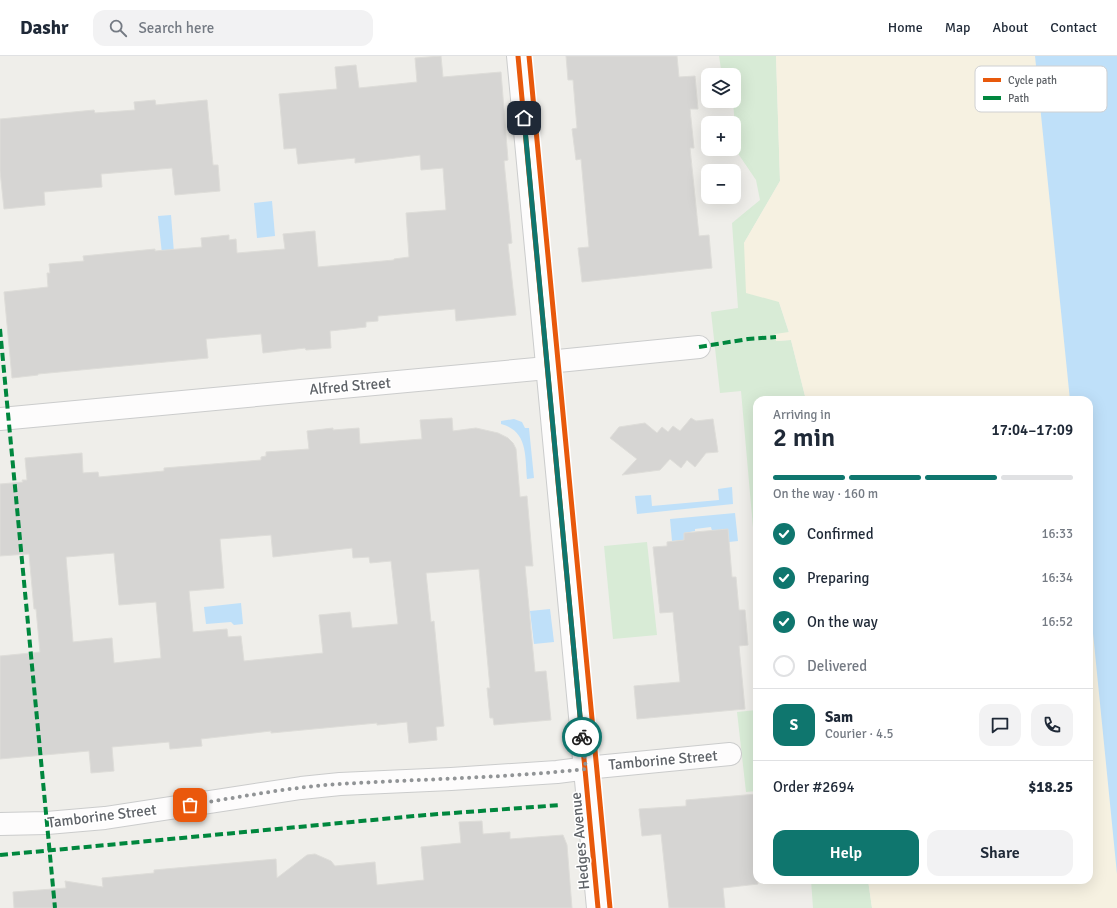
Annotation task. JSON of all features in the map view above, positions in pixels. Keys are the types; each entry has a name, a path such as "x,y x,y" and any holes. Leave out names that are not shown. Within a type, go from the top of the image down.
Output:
{"street":[{"name":"Hedges Avenue","path":"518,56 598,908"},
{"name":"Alfred Street","path":"0,419 547,368 558,361 699,347"},
{"name":"Tamborine Street","path":"0,824 47,823 105,818 316,786 451,779 586,769 730,754"}],"green space":[{"path":"719,56 776,56 780,181 744,243 779,302 789,333 777,341 791,340 805,396 753,396 753,528 741,391 720,393 711,312 738,308 732,223 760,200 756,180 740,156 741,156 741,116 734,116 734,108 741,108 741,68 721,68"},
{"path":"647,542 657,635 613,639 604,546"},
{"path":"753,710 753,791 746,792 737,712"},
{"path":"811,884 869,884 872,908 813,908"}],"sand":[{"path":"776,56 1100,56 1101,66 975,66 975,112 1106,112 1117,217 1117,908 872,908 869,884 1093,884 1093,396 805,396 791,340 776,341 775,334 789,332 779,302 746,293 744,243 780,181"}],"water":[{"path":"1035,56 1117,56 1117,874 1093,633 1093,396 1070,396 1041,112 1107,112 1107,66 1036,66"},
{"path":"272,201 275,236 257,238 254,203"},
{"path":"171,215 174,253 162,254 158,216"},
{"path":"514,419 522,422 525,428 529,428 534,478 527,479 525,453 521,438 510,427 501,424 501,421"},
{"path":"732,487 733,504 637,514 635,496 651,495 652,506 719,500 718,489"},
{"path":"735,513 738,541 729,542 712,531 711,527 695,529 695,531 684,533 684,540 672,541 670,519"},
{"path":"241,603 243,624 234,625 231,622 206,624 204,607"},
{"path":"550,609 554,642 534,644 530,611"}],"building":[{"path":"441,56 443,77 501,72 508,160 504,161 512,243 508,244 516,315 456,321 455,309 378,316 378,321 366,322 366,327 330,331 331,348 306,350 305,348 263,353 261,334 206,339 208,358 38,374 12,378 4,292 48,287 47,273 50,273 49,264 84,261 83,256 155,249 155,251 202,247 201,238 229,235 229,240 236,239 237,253 285,249 283,234 315,231 318,267 394,260 409,257 406,213 446,210 443,168 421,170 420,155 355,163 355,158 298,164 296,148 284,149 279,94 337,89 335,67 356,65 359,88 417,82 415,58"},
{"path":"566,56 677,56 679,77 695,76 698,109 690,109 694,148 690,148 699,236 709,235 712,268 582,282 578,248 589,247 581,159 576,160 572,129 577,128 573,80 568,80"},
{"path":"155,100 156,105 207,100 213,165 218,165 220,191 175,195 172,168 101,174 102,187 44,192 45,205 4,209 0,171 0,119 94,110 95,113 135,110 134,102"},
{"path":"452,418 453,431 476,428 498,433 508,438 516,449 520,497 527,496 533,566 525,566 535,672 546,671 551,720 494,725 493,718 490,718 487,688 490,688 479,569 426,573 431,622 434,621 444,726 436,727 437,740 409,743 407,722 377,725 377,723 271,733 271,731 201,739 202,746 170,749 169,742 112,747 114,771 91,773 89,751 0,759 0,656 40,652 29,554 0,556 0,484 23,482 22,480 27,480 25,458 82,453 83,473 98,472 99,477 164,471 164,468 261,460 261,457 266,456 266,452 309,449 307,431 333,428 333,430 359,428 360,444 422,439 420,420","holes":["271,535 273,557 352,548 353,558 369,557 370,563 391,561 398,624 352,628 350,612 319,615 323,653 244,661 241,636 228,637 227,629 193,632 189,591 224,588 220,539","114,553 119,605 156,602 161,658 114,663 112,638 73,642 66,557"]},
{"path":"691,418 696,421 713,419 718,452 706,453 695,467 687,460 681,468 670,459 660,470 622,475 637,459 610,438 619,427 645,423 657,433 662,427 668,432 673,426 680,431"},
{"path":"728,529 732,577 736,577 739,610 745,610 748,645 739,646 745,709 637,719 634,686 680,682 673,612 660,613 653,547 667,546 667,542 684,540 684,533"},
{"path":"753,794 753,884 758,884 723,888 725,908 669,908 661,834 642,836 639,809 686,806 686,800"},
{"path":"482,821 483,834 510,832 510,839 563,835 567,845 572,908 14,908 13,892 66,888 65,881 103,887 102,878 154,873 154,870 276,859 277,878 307,855 315,854 331,861 335,866 375,862 377,885 424,880 421,847 461,843 459,822"}],"marked path":[{"path":"0,329 55,908"},
{"path":"699,347 748,339 776,337"},
{"path":"0,855 426,815 561,805"}],"cycle path":[{"path":"518,56 598,908"},
{"path":"529,56 610,908"}],"way so far":[{"path":"190,805 300,788 340,784 451,779 586,769 582,737"}],"route":[{"path":"524,118 582,737"}]}
